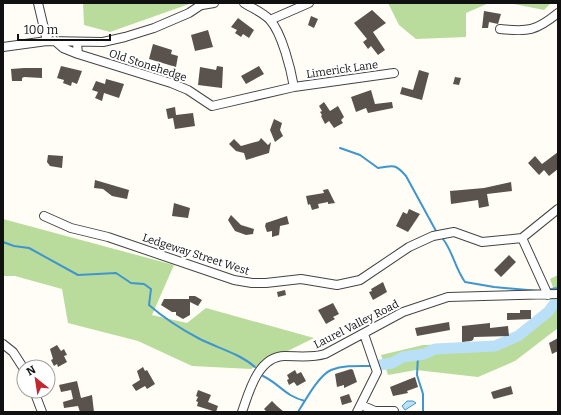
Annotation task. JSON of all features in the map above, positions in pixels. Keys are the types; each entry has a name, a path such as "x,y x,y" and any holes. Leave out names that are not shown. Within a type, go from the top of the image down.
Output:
{"street":[{"path":"38,3 51,41"},
{"path":"3,47 51,41 77,43 103,42 125,38 189,13 203,4 214,3"},
{"path":"244,3 270,20 280,40 291,70 294,87"},
{"path":"270,20 309,3"},
{"path":"500,29 529,30 539,26 558,13"},
{"name":"Old Stonehedge","path":"51,41 78,54 188,90 212,106 294,87"},
{"path":"77,43 78,54"},
{"name":"Limerick Lane","path":"294,87 394,72"},
{"path":"548,295 522,238 558,208"},
{"name":"Ledgeway Street West","path":"44,216 72,228 108,237 234,280 252,283 301,279 337,285 352,282 374,271 415,244 432,236 454,232 482,242 522,238"},
{"name":"Laurel Valley Road","path":"242,412 254,379 260,369 282,356 311,358 325,354 403,312 448,298 558,294"},
{"path":"364,334 377,372 359,409 394,411"},
{"path":"3,344 13,352 18,359"},
{"path":"37,399 42,412"}],"green space":[{"path":"83,3 192,3 110,32 84,25"},
{"path":"388,3 489,3 466,13 466,37 416,39 399,25"},
{"path":"509,3 551,3 544,10"},
{"path":"3,219 174,265 152,315 187,323 206,308 314,338 251,369 192,366 138,341 68,323 62,289 15,276 3,276"},
{"path":"558,275 558,290 554,290 550,279"},
{"path":"557,296 558,328 515,361 478,377 416,370 388,375 381,355 423,345 496,343 516,334 556,302"}],"water":[{"path":"407,401 413,401 416,403 405,410 402,406"}],"building":[{"path":"372,10 386,23 373,32 385,50 378,55 371,46 368,49 363,42 367,39 354,23"},
{"path":"484,11 501,14 498,24 489,22 488,28 482,28"},
{"path":"311,16 318,19 314,28 308,25"},
{"path":"238,18 254,30 249,38 243,34 241,37 235,33 237,30 231,27"},
{"path":"208,30 213,47 195,51 191,35"},
{"path":"153,44 172,50 171,54 178,56 176,67 149,59"},
{"path":"61,66 82,71 77,84 72,82 71,86 63,83 64,80 57,78"},
{"path":"217,66 223,67 222,88 198,85 200,67 216,70"},
{"path":"259,66 264,74 246,84 241,76"},
{"path":"42,68 42,78 24,77 22,78 22,81 12,81 11,69"},
{"path":"419,70 429,73 422,100 400,94 402,87 413,90"},
{"path":"455,77 461,78 459,85 453,84"},
{"path":"106,79 124,84 119,98 104,93 102,101 95,98 98,92 92,90 96,81 105,84"},
{"path":"371,90 375,104 392,102 393,108 368,113 366,108 356,112 351,97"},
{"path":"324,102 330,111 338,106 344,117 341,120 343,123 334,128 329,121 325,124 320,112 322,111 319,106"},
{"path":"175,107 176,115 193,113 195,126 175,129 173,118 168,119 166,109"},
{"path":"274,119 282,123 280,130 283,136 275,142 270,130"},
{"path":"261,138 268,145 271,142 269,153 246,160 244,153 236,151 229,144 234,139 241,146 259,141"},
{"path":"558,152 558,169 549,176 544,170 539,175 528,163 535,156 542,164"},
{"path":"48,155 63,156 62,168 50,166 47,162"},
{"path":"95,180 129,190 127,199 112,196 103,189 94,188"},
{"path":"511,182 512,191 487,194 489,206 479,208 478,200 451,204 450,191 484,188"},
{"path":"328,189 335,203 328,204 328,202 318,204 319,208 312,210 310,204 308,205 306,196 324,193 323,190"},
{"path":"174,203 190,208 188,218 172,216"},
{"path":"409,209 420,214 408,232 396,226 403,212 407,214"},
{"path":"231,215 241,225 254,229 253,234 246,235 235,231 228,220"},
{"path":"287,216 289,224 280,226 279,235 272,237 272,231 267,232 265,226 266,223"},
{"path":"509,255 516,262 501,277 494,270"},
{"path":"383,282 387,292 373,300 369,292 372,291 371,289"},
{"path":"285,290 286,295 278,297 277,292"},
{"path":"189,296 195,296 202,300 198,306 190,302 190,315 183,319 176,315 176,312 172,312 161,305 164,299 189,299"},
{"path":"333,303 339,314 333,317 335,319 326,324 318,310"},
{"path":"520,310 531,310 531,319 507,320 507,313 520,313"},
{"path":"449,322 450,330 417,336 415,328"},
{"path":"490,323 490,328 508,326 509,336 474,337 471,341 462,342 462,326"},
{"path":"558,338 558,351 552,354 549,343"},
{"path":"57,345 61,351 64,349 67,355 64,356 67,362 58,367 56,365 56,359 53,359 50,349"},
{"path":"143,367 145,371 147,370 155,384 147,389 145,386 136,391 132,385 140,380 137,371"},
{"path":"351,369 353,370 357,382 344,388 344,385 337,387 335,374"},
{"path":"295,370 297,374 301,372 306,381 297,386 294,382 289,385 287,375"},
{"path":"415,377 418,387 407,391 408,393 393,396 390,387"},
{"path":"77,381 81,398 92,395 94,412 80,412 78,406 64,408 63,402 73,399 71,390 61,392 59,385"},
{"path":"511,386 513,394 493,398 491,392"},
{"path":"198,390 211,395 208,402 218,406 216,412 197,406 198,402 196,401 198,397 196,396"},
{"path":"349,394 352,402 342,405 340,397"},
{"path":"272,401 284,412 267,412 264,409"}],"waterway":[{"path":"340,148 360,155 378,168 394,166 400,169 406,176 436,231"},
{"path":"443,239 465,282 494,287 539,291"},
{"path":"3,242 14,246 29,248 78,275 116,273 131,283 144,284 151,289 149,305 173,323 205,342 235,354 255,367"},
{"path":"551,289 558,288"},
{"path":"380,365 392,363 403,357 424,354 435,349 495,346 518,336 548,312 558,299"},
{"path":"418,355 417,375 423,394 423,412"},
{"path":"298,412 313,389 326,373 341,367 372,366"},
{"path":"263,376 298,399 305,401"}]}
